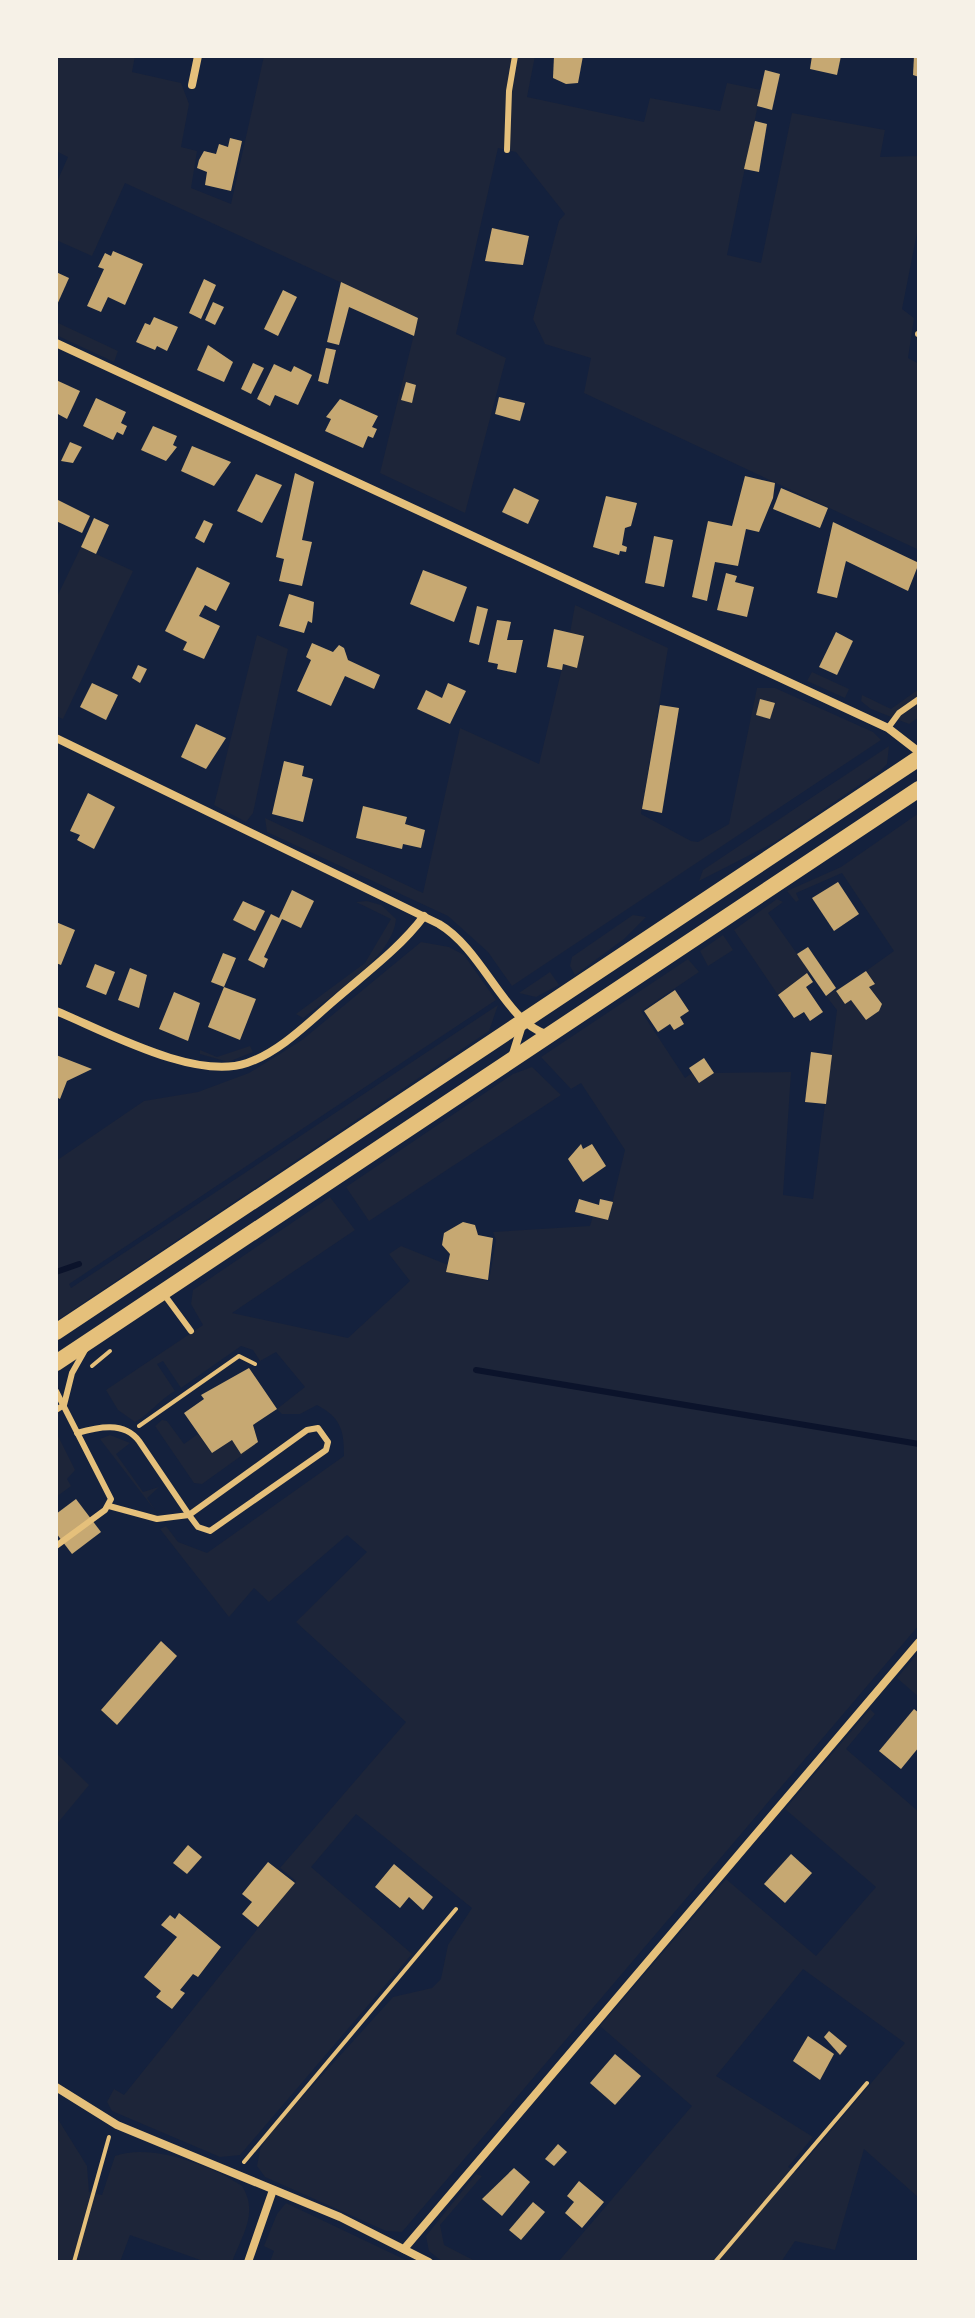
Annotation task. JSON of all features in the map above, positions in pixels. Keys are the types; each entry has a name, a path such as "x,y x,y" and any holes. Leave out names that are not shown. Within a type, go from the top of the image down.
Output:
{"main road":[{"path":"56,1332 919,758"},
{"path":"56,1363 918,788"}],"street":[{"path":"192,85 198,56"},
{"path":"56,343 888,728 919,752"},
{"path":"56,738 424,916 464,942 523,1022 550,1035"},
{"path":"56,1011 185,1062 234,1067 250,1062 296,1034 402,941 424,916"},
{"path":"507,1065 517,1046 523,1022"},
{"path":"404,2249 919,1642"},
{"path":"56,2087 113,2122 340,2217 429,2262"},
{"path":"248,2262 273,2190"}],"lane":[{"path":"507,150 509,91 515,56"},
{"path":"888,728 899,713 919,699"},
{"path":"163,1293 191,1331"},
{"path":"56,1410 64,1405 76,1362 97,1337"},
{"path":"56,1391 111,1499 109,1506 56,1546"},
{"path":"77,1433 97,1427 118,1428 134,1434 189,1515 198,1527 216,1530 326,1450 328,1442 318,1428 307,1430 189,1515 157,1519 109,1506"}],"path":[{"path":"91,1367 115,1348"},
{"path":"134,1434 139,1426 239,1356 245,1356 255,1364"},
{"path":"238,2175 251,2151 456,1909"},
{"path":"715,2262 867,2083"},
{"path":"74,2262 113,2122"}],"shaded area":[{"path":"56,56 135,56 132,72 181,83 189,104 181,147 197,151 191,188 231,204 264,56 535,56 527,97 644,122 650,98 720,111 727,83 761,90 727,255 761,263 792,113 885,130 880,157 919,156 919,223 902,309 914,318 908,358 919,364 919,550 584,393 591,358 545,344 533,319 559,221 565,214 516,152 498,148 456,334 506,358 465,513 380,473 418,318 125,183 92,256 56,240 56,184 68,157 56,151"},
{"path":"56,322 118,351 114,362 56,335"},
{"path":"81,547 133,571 63,719 56,716 56,599"},
{"path":"575,605 668,648 641,814 691,841 698,842 729,824 757,688 775,688 873,732 881,740 512,986 488,952 448,916 267,832 265,818 423,893 460,728 539,764 563,664 577,667 584,636 570,633"},
{"path":"257,635 288,649 253,813 246,822 214,805"},
{"path":"812,672 849,689 845,698 807,681"},
{"path":"919,689 919,717 909,724 871,709 861,701 862,695 891,709"},
{"path":"889,746 887,764 880,771 775,842 699,881 703,870"},
{"path":"919,813 919,1625 402,2232 386,2231 265,2177 257,2166 260,2150 268,2135 393,1997 432,1988 441,1979 448,1945 472,1908 356,1814 311,1867 412,1954 240,2155 220,2157 112,2111 107,2102 114,2089 124,2095 296,1881 280,1868 406,1722 296,1622 367,1552 347,1535 269,1602 254,1588 229,1617 160,1529 166,1526 178,1542 207,1553 344,1456 340,1426 325,1410 317,1405 300,1414 282,1414 277,1409 305,1387 276,1352 260,1361 253,1350 241,1346 181,1388 163,1361 157,1364 175,1391 135,1422 118,1410 106,1390 203,1325 191,1304 193,1290 330,1197 355,1230 232,1313 348,1338 410,1281 389,1254 401,1246 448,1265 447,1272 489,1281 496,1240 493,1232 590,1226 593,1216 608,1220 625,1150 581,1083 571,1089 541,1057 688,959 699,972 641,1011 685,1078 692,1073 699,1083 714,1073 791,1072 783,1195 813,1199 837,1010 826,996 835,990 845,1003 851,1000 866,1020 879,1011 882,1004 869,987 875,983 866,971 894,951 842,873 796,893 799,900 796,902 787,891 841,867"},
{"path":"777,899 783,902 768,913 810,972 778,995 734,930"},
{"path":"356,902 381,905 396,919 384,947 373,961 329,999 303,1018 296,1014 365,963 391,919"},
{"path":"633,915 646,917 624,939 575,975 570,966 572,957"},
{"path":"723,935 733,950 708,966 700,951"},
{"path":"421,942 449,947 464,955 496,1000 69,1284 71,1288 498,1005 489,1031 56,1321 56,1161 144,1101 198,1092 249,1073 302,1040"},
{"path":"550,972 559,985 536,997 519,993"},
{"path":"250,1046 253,1052 228,1062 200,1054 200,1050 217,1057"},
{"path":"532,1067 561,1095 369,1221 346,1187 513,1074"},
{"path":"162,1420 167,1421 184,1444 198,1434 212,1453 232,1440 242,1453 259,1443 202,1484 194,1483 155,1426"},
{"path":"56,1432 75,1470 67,1479 71,1486 56,1497"},
{"path":"110,1435 130,1443 116,1454 143,1492 159,1487 147,1498 157,1513 100,1439"},
{"path":"919,1652 919,1697 897,1678"},
{"path":"870,1709 875,1714 846,1749 919,1812 919,2198 864,2149 835,2250 795,2241 781,2262 558,2262 692,2106 600,2026 726,1879 816,1956 876,1887 785,1809","holes":["803,1969 905,2043 796,2172 788,2167 813,2137 716,2076"]},
{"path":"56,1753 89,1785 56,1825"},
{"path":"56,2116 87,2166 89,2192 102,2195 115,2156 146,2152 198,2164 242,2186 247,2196 249,2215 232,2262 206,2262 130,2235 120,2262 56,2262"},
{"path":"476,2174 482,2176 440,2225 444,2245 477,2262 443,2262 429,2251 426,2236"},
{"path":"286,2203 410,2262 270,2262 274,2251 264,2246 277,2214"}],"building":[{"path":"554,56 583,56 578,83 566,84 553,78"},
{"path":"812,56 841,56 837,75 810,69"},
{"path":"914,56 919,56 919,77 913,75"},
{"path":"765,70 780,74 772,110 757,106"},
{"path":"755,121 767,124 759,172 744,169"},
{"path":"230,138 242,141 231,191 205,185 207,172 197,168 199,160 204,151 216,154 219,144 228,147"},
{"path":"492,228 529,236 523,265 485,261"},
{"path":"113,251 143,264 125,305 108,297 101,312 87,306 104,269 98,267 105,253 111,256"},
{"path":"56,272 69,278 56,307"},
{"path":"204,279 216,285 201,319 189,313"},
{"path":"341,282 418,318 414,336 349,307 339,345 327,342"},
{"path":"283,290 297,297 278,336 264,329"},
{"path":"213,302 224,307 215,325 205,320"},
{"path":"154,317 178,327 167,351 136,342 145,323 150,325"},
{"path":"208,345 233,362 224,382 197,370"},
{"path":"326,348 336,350 328,384 318,381"},
{"path":"253,363 264,368 251,394 241,389"},
{"path":"274,364 291,372 294,366 312,375 298,405 275,395 270,406 257,399"},
{"path":"56,380 80,391 67,419 56,413"},
{"path":"406,382 416,385 412,403 401,400"},
{"path":"499,397 525,403 520,421 495,414"},
{"path":"96,398 126,412 121,423 127,426 123,435 117,432 113,440 83,426"},
{"path":"340,399 378,416 372,427 377,429 373,438 368,436 363,448 325,431 331,419 326,417"},
{"path":"153,426 177,436 173,445 177,447 166,461 141,450"},
{"path":"70,442 82,447 73,463 61,461"},
{"path":"192,446 231,462 214,486 181,471"},
{"path":"295,473 314,482 302,540 312,542 302,586 279,581 284,559 276,557"},
{"path":"256,474 282,485 262,523 237,511"},
{"path":"745,476 775,483 773,498 759,532 746,529 738,566 715,562 707,601 692,597 708,521 732,526"},
{"path":"514,488 539,500 528,524 502,512"},
{"path":"781,488 828,508 820,528 773,509"},
{"path":"606,496 637,503 631,526 625,528 622,545 627,547 626,552 620,551 619,555 593,547"},
{"path":"56,499 90,516 82,533 56,521"},
{"path":"94,518 109,525 96,554 81,547"},
{"path":"204,520 213,524 204,543 195,538"},
{"path":"833,522 919,563 908,591 846,561 837,598 817,593"},
{"path":"654,536 673,540 664,587 645,583"},
{"path":"197,567 230,583 216,611 205,605 199,616 220,626 204,659 183,650 187,642 165,631"},
{"path":"423,570 467,587 454,622 410,604"},
{"path":"726,573 737,576 735,582 754,587 747,617 717,610"},
{"path":"289,594 314,602 312,623 308,621 304,633 279,626"},
{"path":"477,606 488,609 479,645 469,642"},
{"path":"497,620 511,622 507,640 523,640 516,673 497,669 498,664 488,662"},
{"path":"554,629 584,636 577,668 563,664 562,670 547,667"},
{"path":"836,632 853,641 837,675 819,667"},
{"path":"312,643 333,652 339,645 344,648 348,660 380,675 374,689 345,676 331,706 297,691 311,660 306,657"},
{"path":"138,665 147,669 140,683 132,678"},
{"path":"92,683 118,695 106,720 80,707"},
{"path":"448,683 466,691 450,724 417,709 426,690 442,698"},
{"path":"760,699 775,703 770,719 756,715"},
{"path":"660,705 679,708 662,813 642,809"},
{"path":"196,724 226,738 206,769 181,757"},
{"path":"284,761 304,766 302,776 313,779 303,822 272,814"},
{"path":"88,793 115,807 94,849 77,840 80,835 70,831"},
{"path":"363,806 407,817 405,824 425,830 421,848 403,844 402,849 356,838"},
{"path":"838,882 859,914 834,931 812,898"},
{"path":"292,890 314,901 301,928 282,919 264,957 268,959 264,968 248,960 271,914 279,918"},
{"path":"243,901 265,911 255,931 233,920"},
{"path":"56,922 75,930 61,965 56,963"},
{"path":"808,947 836,988 826,996 797,954"},
{"path":"223,953 236,958 224,987 211,982"},
{"path":"95,964 115,972 106,995 86,987"},
{"path":"130,968 147,975 139,1008 118,1000"},
{"path":"866,971 875,984 869,987 882,1004 879,1011 866,1020 851,1000 845,1004 836,991"},
{"path":"807,973 813,982 806,987 823,1012 810,1021 804,1012 794,1018 778,995"},
{"path":"224,987 256,999 240,1040 208,1027"},
{"path":"675,990 689,1011 680,1017 684,1024 674,1030 670,1024 658,1032 644,1011"},
{"path":"174,992 200,1003 188,1041 159,1029"},
{"path":"811,1052 832,1055 826,1104 805,1102"},
{"path":"56,1055 92,1069 67,1081 60,1099 56,1097"},
{"path":"704,1058 714,1073 699,1083 689,1068"},
{"path":"581,1144 583,1149 592,1144 606,1166 583,1182 568,1159"},
{"path":"579,1199 599,1205 600,1199 613,1202 608,1220 575,1212"},
{"path":"463,1222 475,1225 478,1235 493,1238 488,1280 446,1272 450,1254 442,1245 444,1233"},
{"path":"249,1368 277,1409 253,1425 258,1442 241,1454 232,1440 212,1453 184,1413 204,1399 201,1395"},
{"path":"76,1499 101,1532 72,1554 56,1533 56,1514"},
{"path":"161,1641 177,1656 117,1725 101,1710"},
{"path":"914,1709 919,1713 919,1747 901,1769 879,1751"},
{"path":"188,1845 202,1857 187,1874 173,1863"},
{"path":"791,1854 812,1873 785,1903 764,1884"},
{"path":"268,1862 295,1883 258,1927 242,1914 252,1902 242,1894"},
{"path":"394,1864 433,1897 423,1910 409,1897 400,1908 375,1887"},
{"path":"179,1913 221,1947 198,1977 193,1974 180,1990 185,1993 172,2009 156,1997 161,1991 144,1977 177,1937 161,1925 170,1915 175,1919"},
{"path":"829,2031 847,2046 840,2055 824,2037"},
{"path":"808,2036 834,2054 820,2080 793,2061"},
{"path":"615,2054 641,2076 615,2105 590,2083"},
{"path":"558,2144 567,2152 554,2166 545,2159"},
{"path":"514,2168 530,2182 502,2216 482,2199"},
{"path":"579,2181 604,2202 582,2228 565,2213 574,2202 567,2196"},
{"path":"533,2202 545,2212 521,2240 509,2230"}],"waterway":[{"path":"56,1272 79,1264"},
{"path":"476,1370 919,1444"}]}
